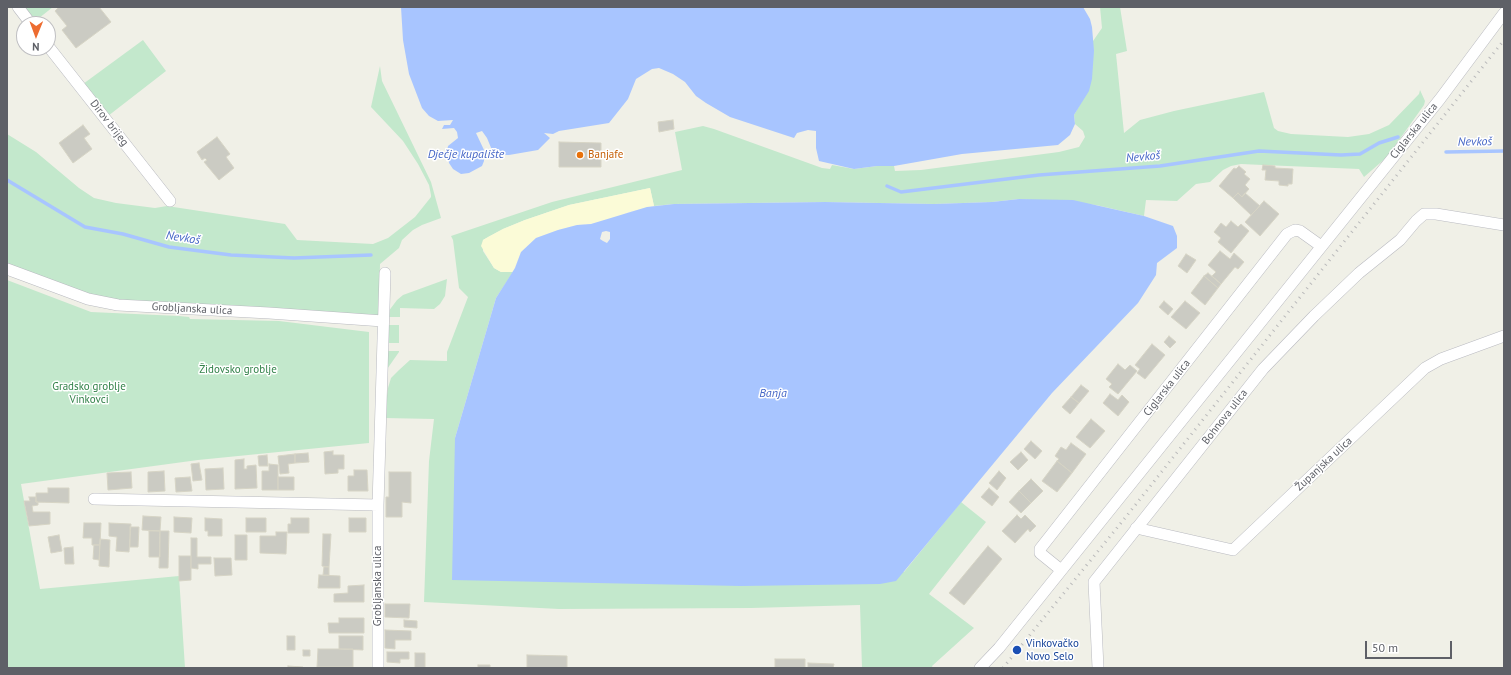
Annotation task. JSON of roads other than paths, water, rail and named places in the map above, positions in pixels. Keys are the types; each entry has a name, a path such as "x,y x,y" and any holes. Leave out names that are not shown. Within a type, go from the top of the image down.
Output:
{"street":[{"path":"18,7 25,16"},
{"name":"Ciglarska ulica","path":"980,668 999,648 1440,99 1504,13"},
{"name":"Dirov brijeg","path":"56,56 170,201"},
{"name":"Bohnova ulica","path":"1098,668 1094,582 1263,369 1309,321 1359,273 1400,240 1424,214 1436,214 1504,224"},
{"name":"Ciglarska ulica","path":"1062,570 1040,553 1040,549 1287,234 1295,230 1300,231 1321,246"},
{"name":"Grobljanska ulica","path":"7,269 88,299 118,305 383,321"},
{"name":"Grobljanska ulica","path":"378,668 378,505 385,273"},
{"name":"Županjska ulica","path":"1136,528 1233,550 1425,368 1442,359 1504,336"},
{"path":"94,499 378,505"}],"water":[{"name":"Dječje kupalište","path":"401,7 1083,7 1090,19 1092,27 1094,51 1092,79 1089,91 1074,115 1075,124 1070,135 1058,145 962,154 894,166 877,166 854,169 819,161 816,148 816,131 808,130 797,133 794,138 730,117 696,96 685,82 673,74 659,68 652,69 636,79 628,99 609,123 559,131 553,134 544,133 550,138 538,150 509,155 494,155 487,138 482,131 476,133 484,150 484,161 482,166 469,173 461,174 453,169 449,163 447,151 448,146 458,138 457,132 454,128 442,129 444,125 450,125 453,120 438,121 429,116 422,108 409,74 403,40"},
{"name":"Banja","path":"1019,199 1073,200 1144,216 1173,226 1177,236 1177,248 1157,263 1156,275 1138,303 1052,393 896,581 880,584 741,586 452,580 455,438 496,298 515,268 521,252 536,238 558,230 577,225 591,224 647,207 674,204 825,202 934,204 992,202","holes":["602,232 610,232 610,239 607,243 600,239"]}],"waterway":[{"name":"Nevkoš","path":"887,186 901,192 1039,175 1160,166 1259,151 1341,155 1360,154 1379,143 1398,137"},
{"name":"Nevkoš","path":"1446,152 1504,151"},
{"name":"Nevkoš","path":"7,180 85,227 123,234 169,247 231,255 294,258 371,255"}],"railway":[{"path":"1003,668 1125,518 1504,40"}],"place":[{"name":"Banjafe","path":"580,155"},
{"name":"Vinkovačko Novo Selo","path":"1017,650"}],"park label":[{"name":"Židovsko groblje","path":"238,370"},
{"name":"Gradsko groblje Vinkovci","path":"89,393"}]}
